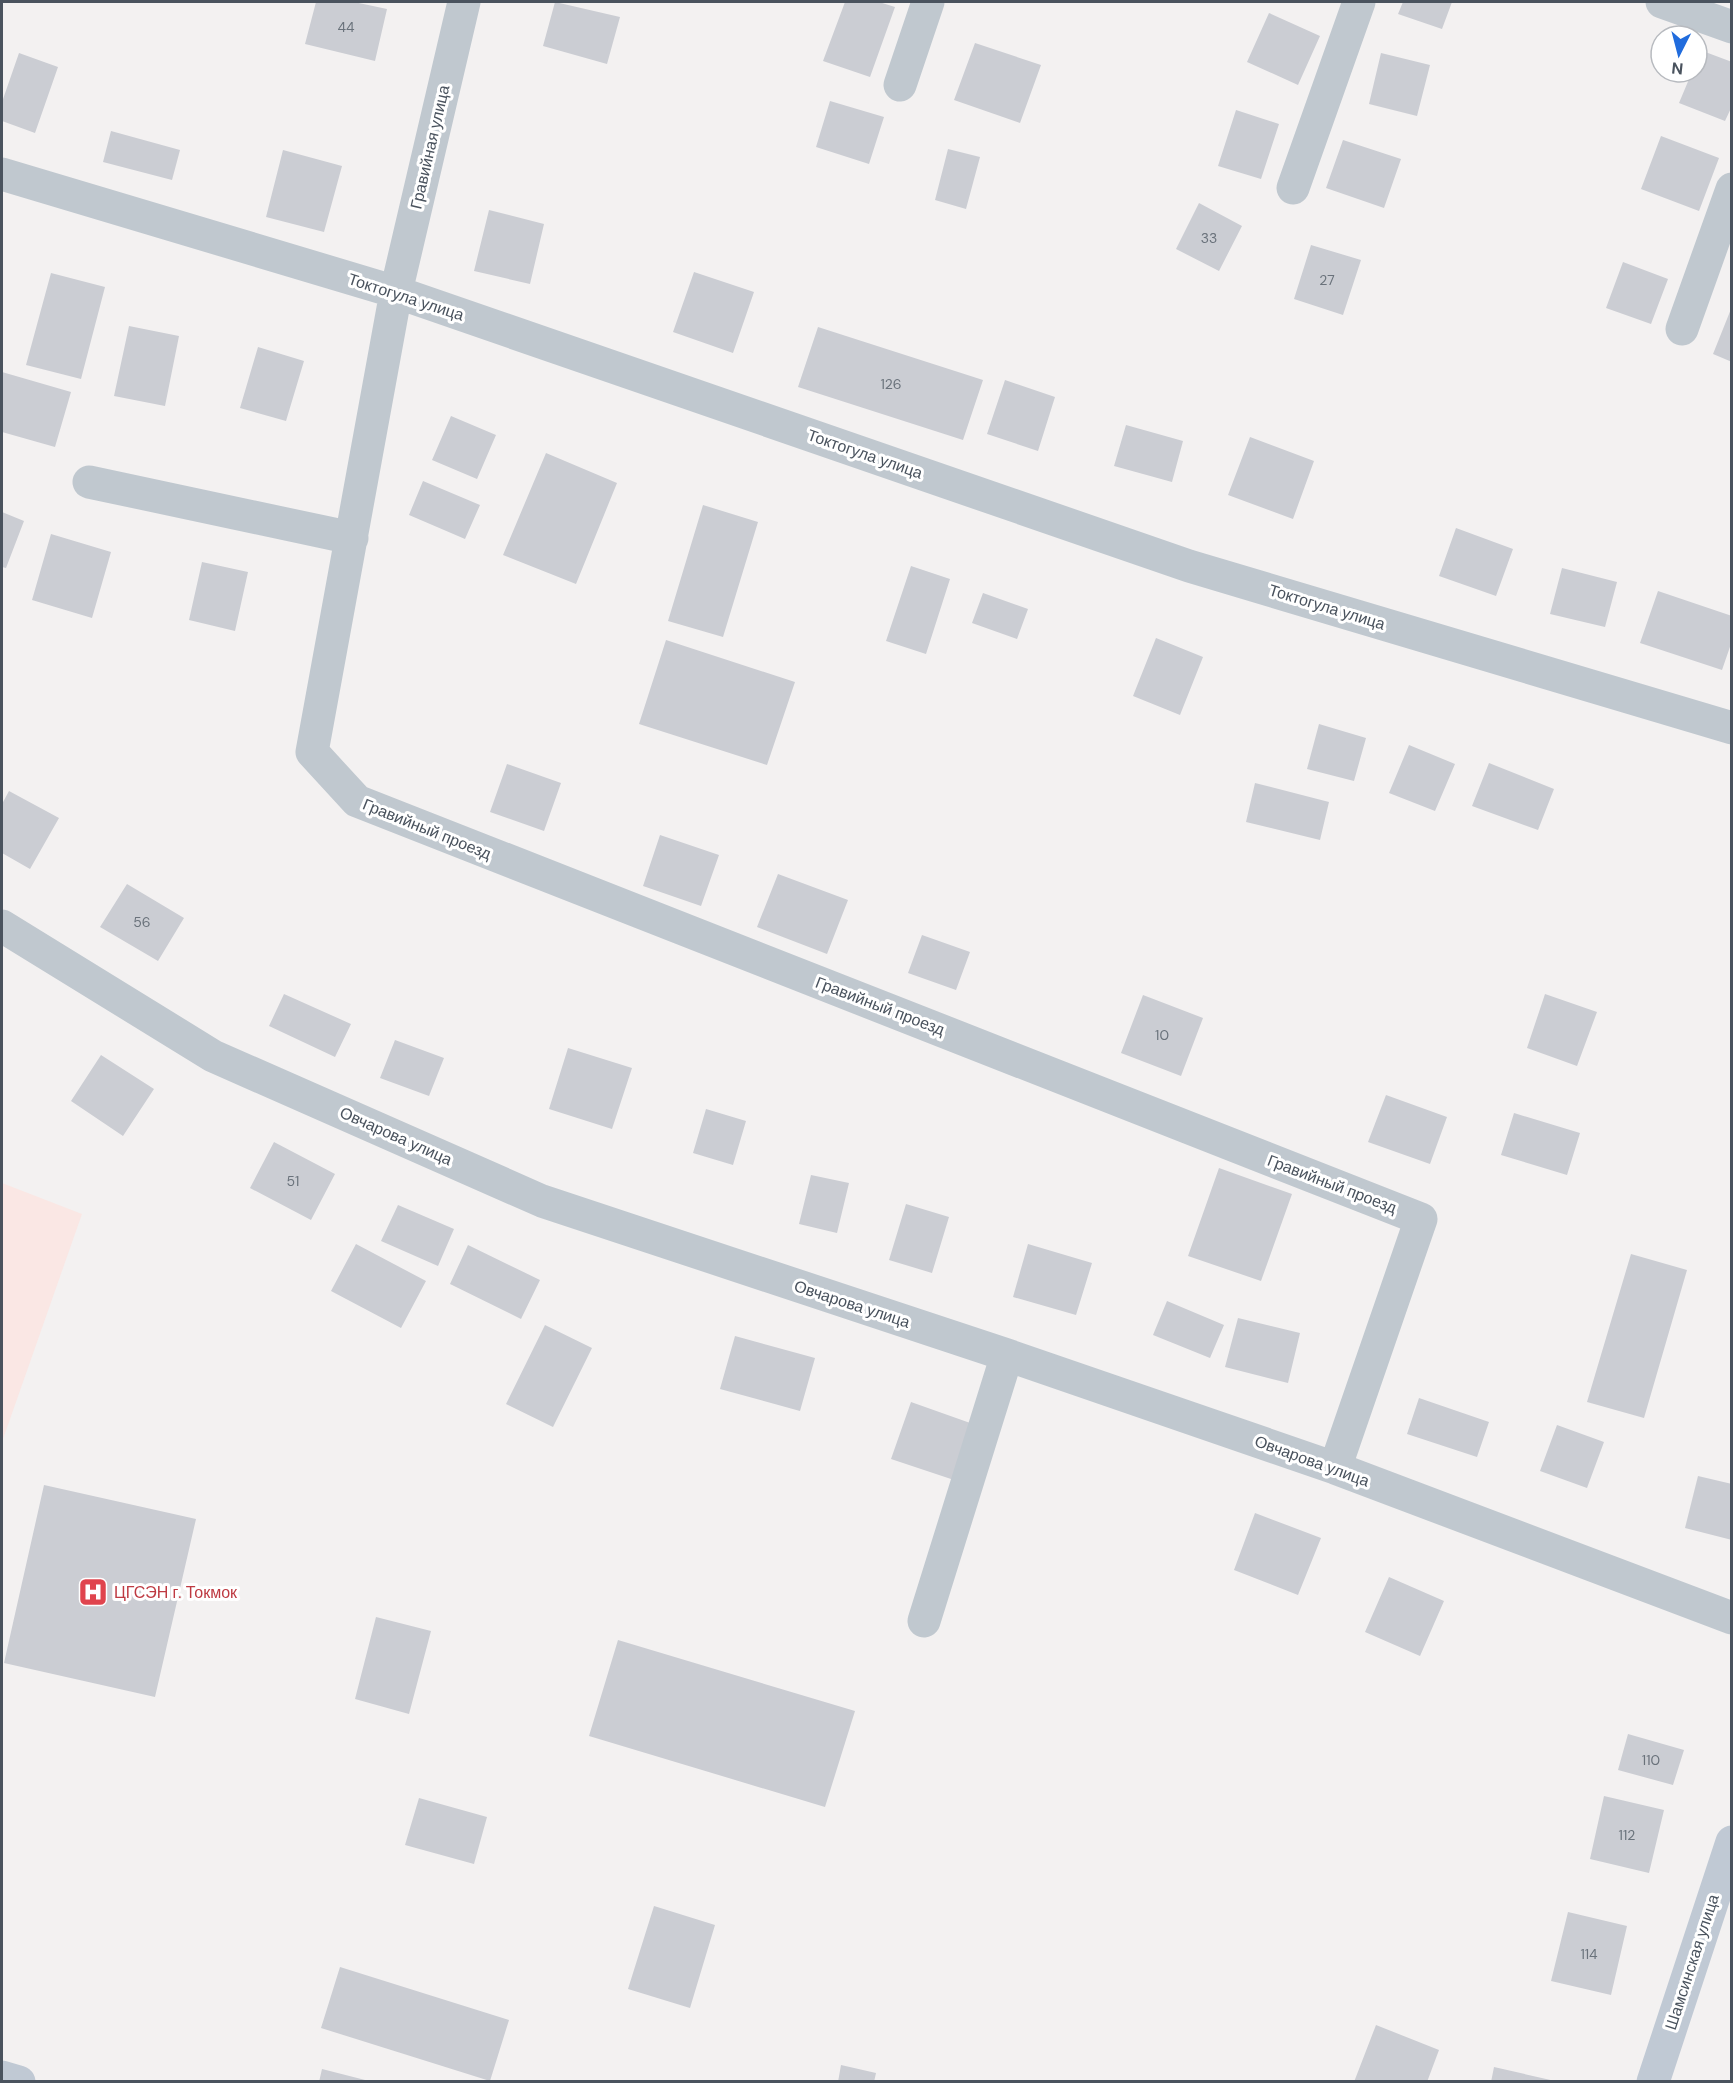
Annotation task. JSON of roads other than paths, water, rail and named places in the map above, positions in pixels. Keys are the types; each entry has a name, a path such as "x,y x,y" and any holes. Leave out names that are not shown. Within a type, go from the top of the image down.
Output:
{"main road":[{"name":"Шамсинская улица","path":"1653,2082 1731,1842"},
{"path":"2,2077 19,2082"}],"street":[{"name":"Гравийная улица","path":"396,292 464,2"},
{"path":"900,85 928,2"},
{"path":"1293,188 1359,2"},
{"path":"1662,2 1731,27"},
{"name":"Токтогула улица","path":"2,174 396,292 1189,566 1731,728"},
{"path":"1682,329 1731,189"},
{"name":"Гравийный проезд","path":"396,292 312,752 357,801 1421,1219 1335,1468"},
{"path":"89,482 352,538"},
{"name":"Овчарова улица","path":"2,926 213,1056 542,1201 1007,1355 1335,1468 1731,1618"},
{"path":"924,1621 1007,1355"}],"place":[{"name":"ЦГСЭН г. Токмок","path":"93,1592"}]}
